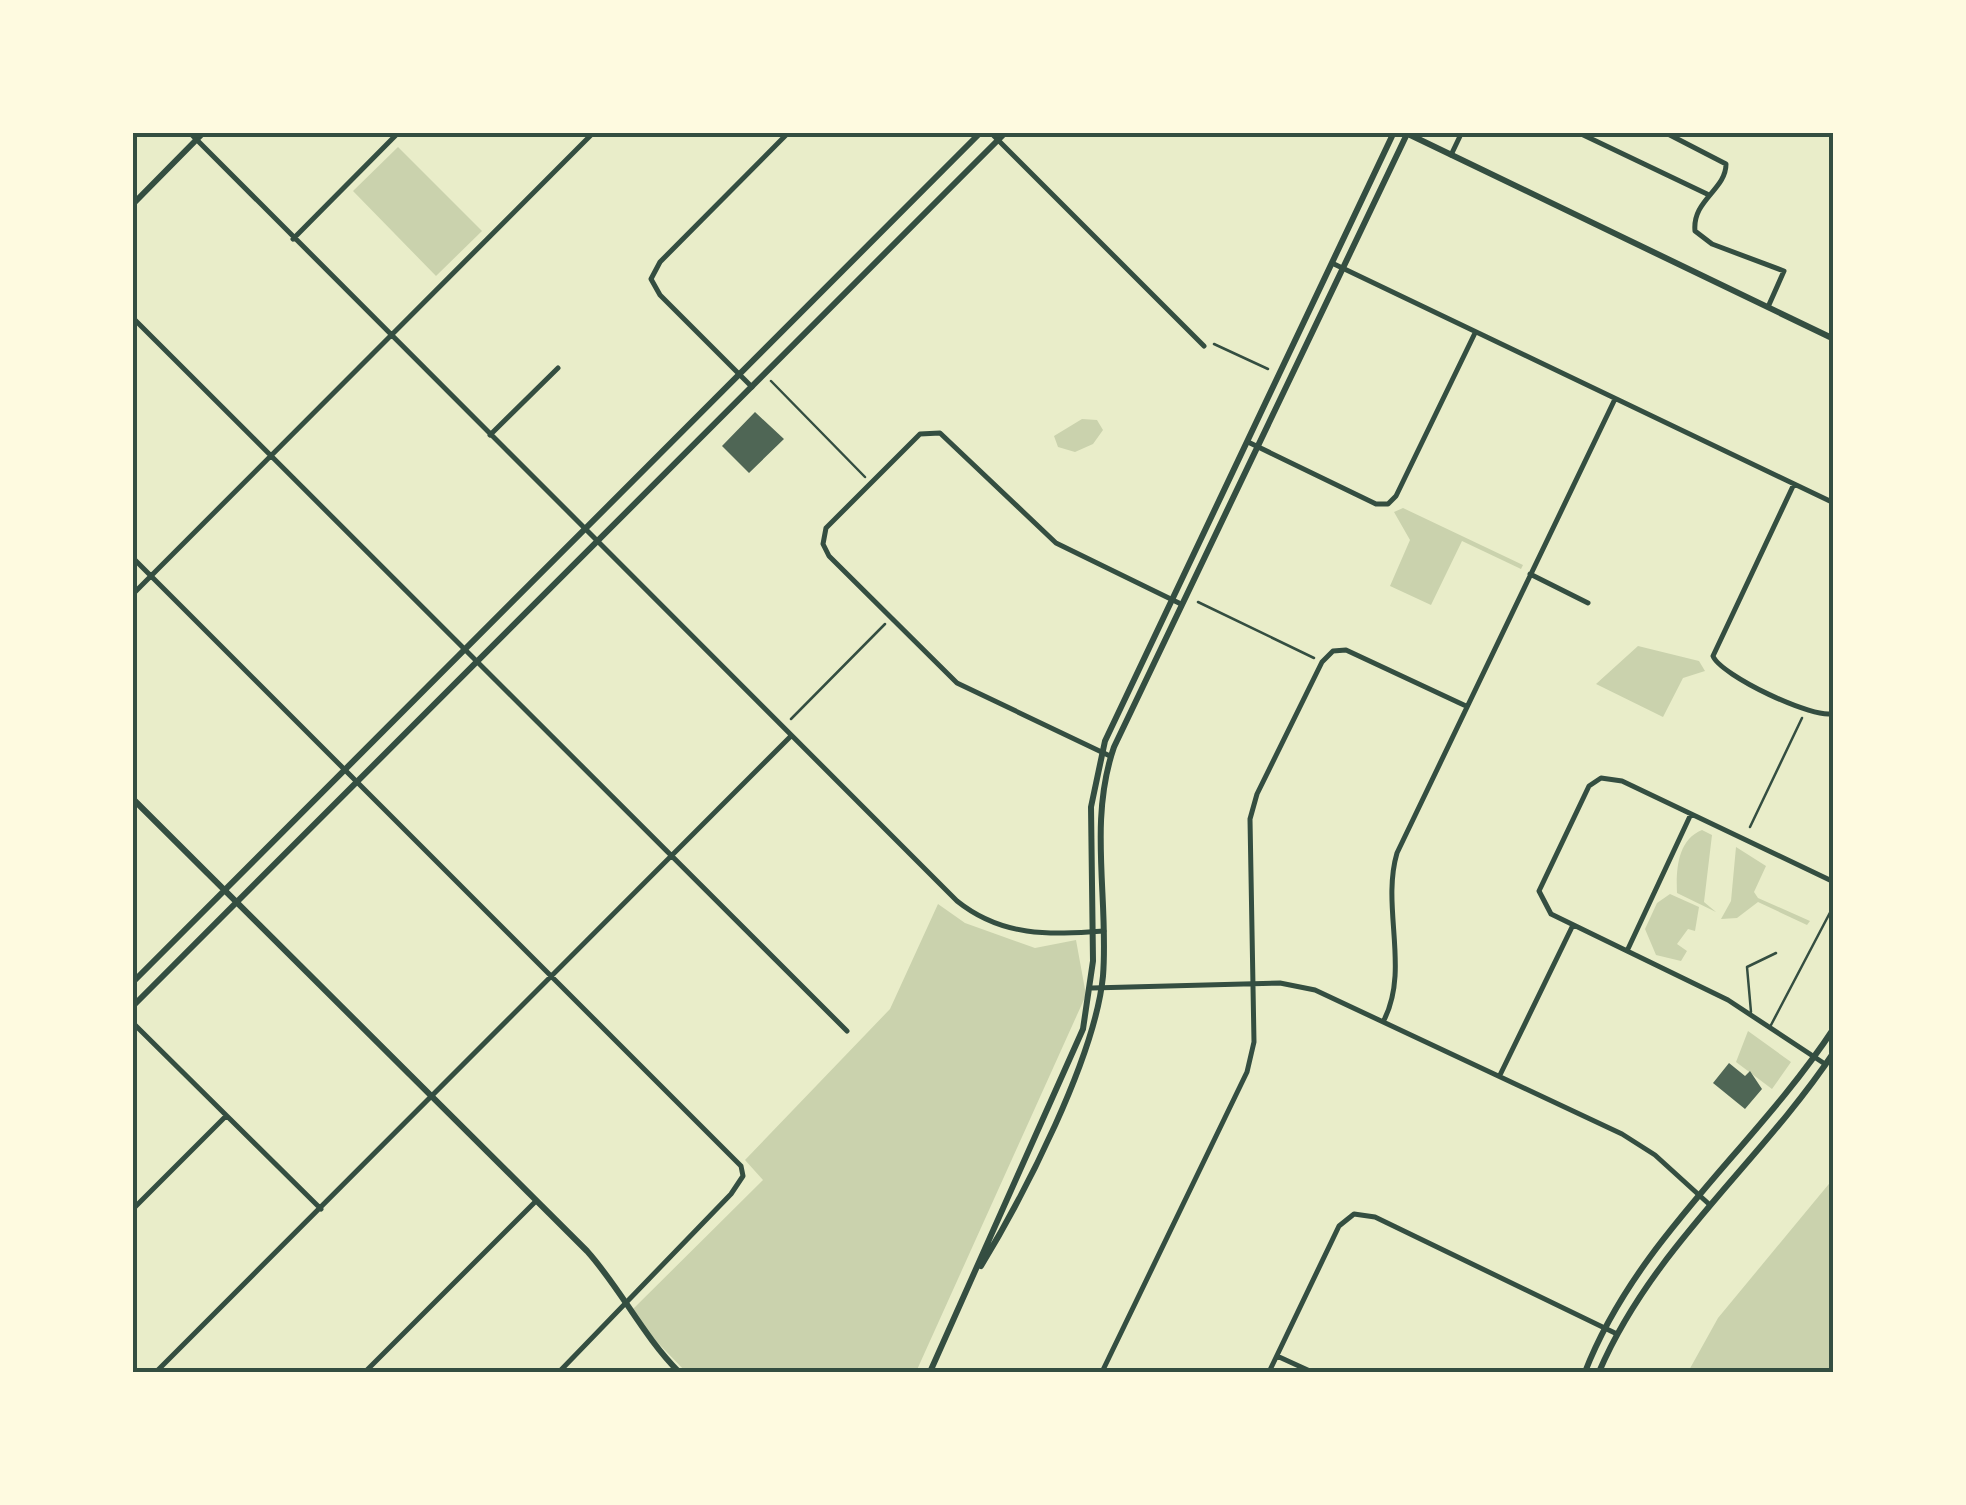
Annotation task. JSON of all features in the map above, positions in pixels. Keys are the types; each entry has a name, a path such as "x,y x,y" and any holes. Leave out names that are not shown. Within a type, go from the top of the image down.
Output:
{"street":[{"path":"189,132 969,910 1025,933 1104,932"},
{"path":"132,204 204,132"},
{"path":"294,239 399,132"},
{"path":"132,595 594,132"},
{"path":"752,387 660,295 652,275 788,132"},
{"path":"132,984 981,132"},
{"path":"990,132 1204,346"},
{"path":"132,1008 1006,132"},
{"path":"973,1280 987,1239 1077,1047 1092,988 1091,807 1106,755 1172,600 1394,132"},
{"path":"1451,155 1462,132"},
{"path":"1578,132 1707,194"},
{"path":"1664,132 1724,161 1726,173 1707,194 1695,217 1698,235 1784,271 1768,307"},
{"path":"930,1372 1078,1069 1101,989 1104,932 1100,822 1106,755 1406,133 1834,338"},
{"path":"865,249 877,261"},
{"path":"1334,264 1834,503"},
{"path":"132,317 847,1032"},
{"path":"1248,442 1376,504 1392,502 1476,332"},
{"path":"490,435 558,368"},
{"path":"1384,1020 1395,992 1394,863 1615,398"},
{"path":"1106,755 957,683 829,556 823,544 826,528 920,434 940,433 1056,543 1181,604"},
{"path":"1794,484 1713,656 1726,672 1805,710 1821,717 1834,713"},
{"path":"132,557 738,1162 744,1176 559,1372"},
{"path":"1530,574 1588,603"},
{"path":"1102,1372 1247,1072 1254,1042 1250,819 1257,794 1326,655 1339,650 1354,652 1466,706"},
{"path":"156,1372 791,736"},
{"path":"1826,1064 1751,1014 1546,910 1539,891 1595,781 1622,781 1834,882"},
{"path":"132,798 600,1266 647,1335 679,1372"},
{"path":"1627,951 1691,814"},
{"path":"1500,1075 1573,925"},
{"path":"1092,988 1253,984 1316,990 1632,1139 1710,1206"},
{"path":"132,1022 321,1209"},
{"path":"1585,1372 1605,1328 1645,1263 1834,1028"},
{"path":"1599,1372 1652,1276 1768,1140 1834,1052"},
{"path":"132,1210 226,1116"},
{"path":"366,1372 537,1201"},
{"path":"1269,1372 1339,1226 1354,1214 1376,1217 1617,1334"},
{"path":"1277,1356 1312,1372"}],"lane":[{"path":"1770,1026 1834,905"},
{"path":"1751,1014 1747,967 1776,953"}],"path":[{"path":"1214,344 1268,368"},
{"path":"771,381 865,477"},
{"path":"1198,602 1314,658"},
{"path":"791,719 885,624"},
{"path":"1750,827 1802,718"}],"green space":[{"path":"398,147 482,231 436,276 353,191"},
{"path":"1082,419 1097,420 1103,430 1093,444 1075,452 1058,447 1054,436"},
{"path":"1403,508 1523,565 1521,569 1462,541 1431,605 1390,586 1410,540 1394,512"},
{"path":"1638,646 1699,661 1705,671 1683,678 1663,717 1596,684"},
{"path":"1702,830 1712,835 1704,902 1716,912 1677,893 1683,849"},
{"path":"1736,847 1766,866 1754,892 1758,898 1810,921 1807,925 1758,902 1737,918 1721,919 1731,901"},
{"path":"1670,894 1699,907 1695,931 1688,929 1677,944 1687,951 1681,961 1656,955 1645,929 1657,903"},
{"path":"938,904 965,923 1035,948 1076,940 1086,995 916,1372 686,1372 629,1313 763,1180 745,1160 890,1009"},
{"path":"1748,1031 1791,1062 1772,1089 1736,1062"},
{"path":"1833,1179 1833,1372 1688,1372 1718,1318"}],"building":[{"path":"755,412 784,439 749,473 722,446"},
{"path":"1729,1063 1745,1076 1750,1071 1762,1089 1745,1109 1713,1083"}]}
